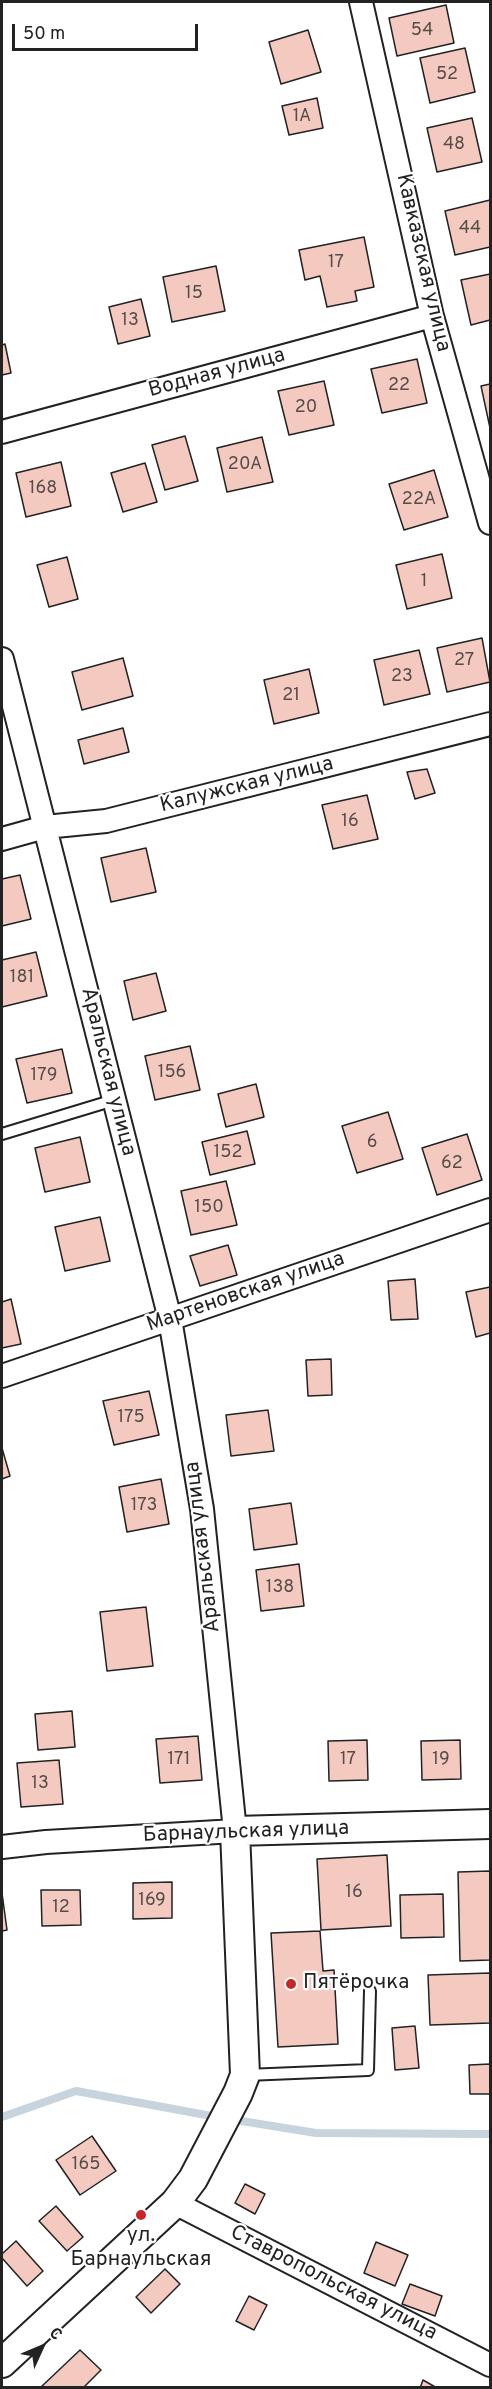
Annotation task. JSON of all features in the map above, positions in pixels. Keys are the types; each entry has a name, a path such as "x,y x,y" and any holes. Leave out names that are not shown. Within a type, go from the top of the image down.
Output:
{"street":[{"name":"Кавказская улица","path":"361,2 432,316 490,523"},
{"name":"Водная улица","path":"2,432 432,316"},
{"name":"Аральская улица","path":"2,659 170,1319 202,1509 235,1831 242,2084 193,2179 175,2203 2,2363"},
{"name":"Калужская улица","path":"2,839 45,827 106,822 490,724"},
{"name":"Мартеновская улица","path":"2,1376 490,1210"},
{"name":"Барнаульская улица","path":"2,1847 46,1842 235,1831 490,1824"},
{"name":"Ставропольская улица","path":"175,2203 490,2365"}],"lane":[{"path":"2,1134 114,1100"},
{"path":"242,2084 368,2070 370,1990"}],"building":[{"path":"446,5 454,43 397,56 389,18"},
{"path":"308,30 321,72 281,84 269,42"},
{"path":"465,48 475,92 430,103 420,58"},
{"path":"317,98 323,128 289,135 282,106"},
{"path":"472,118 482,162 437,172 427,128"},
{"path":"490,200 490,247 455,255 445,211"},
{"path":"364,237 374,287 355,291 357,301 327,307 320,276 305,280 299,250"},
{"path":"216,266 225,311 172,322 163,277"},
{"path":"490,274 490,320 471,325 461,280"},
{"path":"141,299 150,336 118,344 109,307"},
{"path":"5,344 11,373 2,375 2,345"},
{"path":"417,359 427,403 382,413 371,369"},
{"path":"324,381 334,425 289,435 278,391"},
{"path":"490,384 490,428 481,386"},
{"path":"185,436 198,481 165,490 152,445"},
{"path":"262,437 273,482 227,492 217,448"},
{"path":"61,462 71,506 26,517 16,473"},
{"path":"145,463 157,502 123,512 111,473"},
{"path":"434,470 448,517 404,530 389,484"},
{"path":"442,554 452,598 407,609 396,565"},
{"path":"67,557 78,599 49,607 37,565"},
{"path":"482,638 490,682 447,692 437,648"},
{"path":"419,650 430,694 384,705 374,660"},
{"path":"123,658 133,696 82,710 72,672"},
{"path":"309,669 319,713 274,724 264,680"},
{"path":"123,728 129,752 84,764 78,740"},
{"path":"427,769 435,793 415,799 407,772"},
{"path":"367,795 378,839 333,849 322,805"},
{"path":"146,848 156,892 111,902 101,858"},
{"path":"20,875 31,919 2,926 2,879"},
{"path":"36,952 47,996 2,1007 2,960"},
{"path":"156,973 166,1011 133,1020 124,981"},
{"path":"190,1046 200,1090 155,1100 145,1056"},
{"path":"62,1049 72,1093 27,1103 16,1059"},
{"path":"256,1084 264,1117 226,1127 218,1094"},
{"path":"388,1112 403,1159 357,1173 342,1126"},
{"path":"247,1131 255,1164 210,1175 202,1142"},
{"path":"467,1134 482,1180 437,1195 422,1148"},
{"path":"80,1137 90,1182 45,1192 35,1148"},
{"path":"226,1181 237,1225 191,1235 181,1191"},
{"path":"100,1217 110,1261 65,1271 55,1227"},
{"path":"228,1245 237,1275 200,1286 190,1256"},
{"path":"415,1279 418,1319 391,1320 388,1281"},
{"path":"490,1287 490,1333 476,1337 466,1292"},
{"path":"11,1299 21,1344 2,1348 2,1302"},
{"path":"331,1359 332,1395 308,1396 306,1360"},
{"path":"149,1391 159,1435 114,1445 103,1401"},
{"path":"268,1410 274,1451 231,1456 226,1415"},
{"path":"2,1448 10,1476 2,1479"},
{"path":"161,1479 169,1524 127,1532 119,1487"},
{"path":"291,1503 297,1544 254,1550 249,1509"},
{"path":"299,1564 304,1606 261,1611 256,1570"},
{"path":"146,1607 153,1666 107,1671 100,1612"},
{"path":"72,1711 75,1747 38,1750 35,1714"},
{"path":"198,1736 202,1780 160,1783 156,1739"},
{"path":"367,1740 368,1780 329,1781 328,1741"},
{"path":"460,1740 461,1779 422,1780 421,1741"},
{"path":"59,1760 63,1804 21,1807 17,1763"},
{"path":"387,1855 391,1926 321,1930 317,1859"},
{"path":"490,1871 490,1960 460,1961 458,1872"},
{"path":"172,1882 172,1918 133,1919 133,1883"},
{"path":"41,1890 80,1890 81,1925 42,1926"},
{"path":"2,1893 7,1930 2,1931"},
{"path":"443,1894 444,1937 401,1938 400,1895"},
{"path":"320,1931 323,1971 334,1970 338,2044 278,2047 271,1933"},
{"path":"490,1973 490,2023 430,2025 428,1975"},
{"path":"415,2026 419,2068 395,2070 392,2028"},
{"path":"490,2064 490,2094 470,2094 469,2065"},
{"path":"92,2136 116,2171 80,2195 56,2160"},
{"path":"245,2184 265,2194 255,2214 235,2203"},
{"path":"56,2206 83,2237 67,2251 39,2221"},
{"path":"16,2241 43,2271 27,2286 2,2258 2,2254"},
{"path":"376,2242 408,2255 395,2286 364,2273"},
{"path":"165,2269 180,2284 151,2313 136,2297"},
{"path":"410,2284 442,2296 435,2316 402,2304"},
{"path":"249,2296 267,2305 254,2330 236,2321"},
{"path":"80,2350 101,2370 83,2388 41,2387"},
{"path":"423,2380 437,2388 420,2388"}],"waterway":[{"path":"2,2117 76,2091 217,2117"},
{"path":"229,2119 316,2133 490,2134"}],"place":[{"name":"Пятёрочка","path":"291,1984"},
{"name":"ул. Барнаульская","path":"141,2215"}]}
